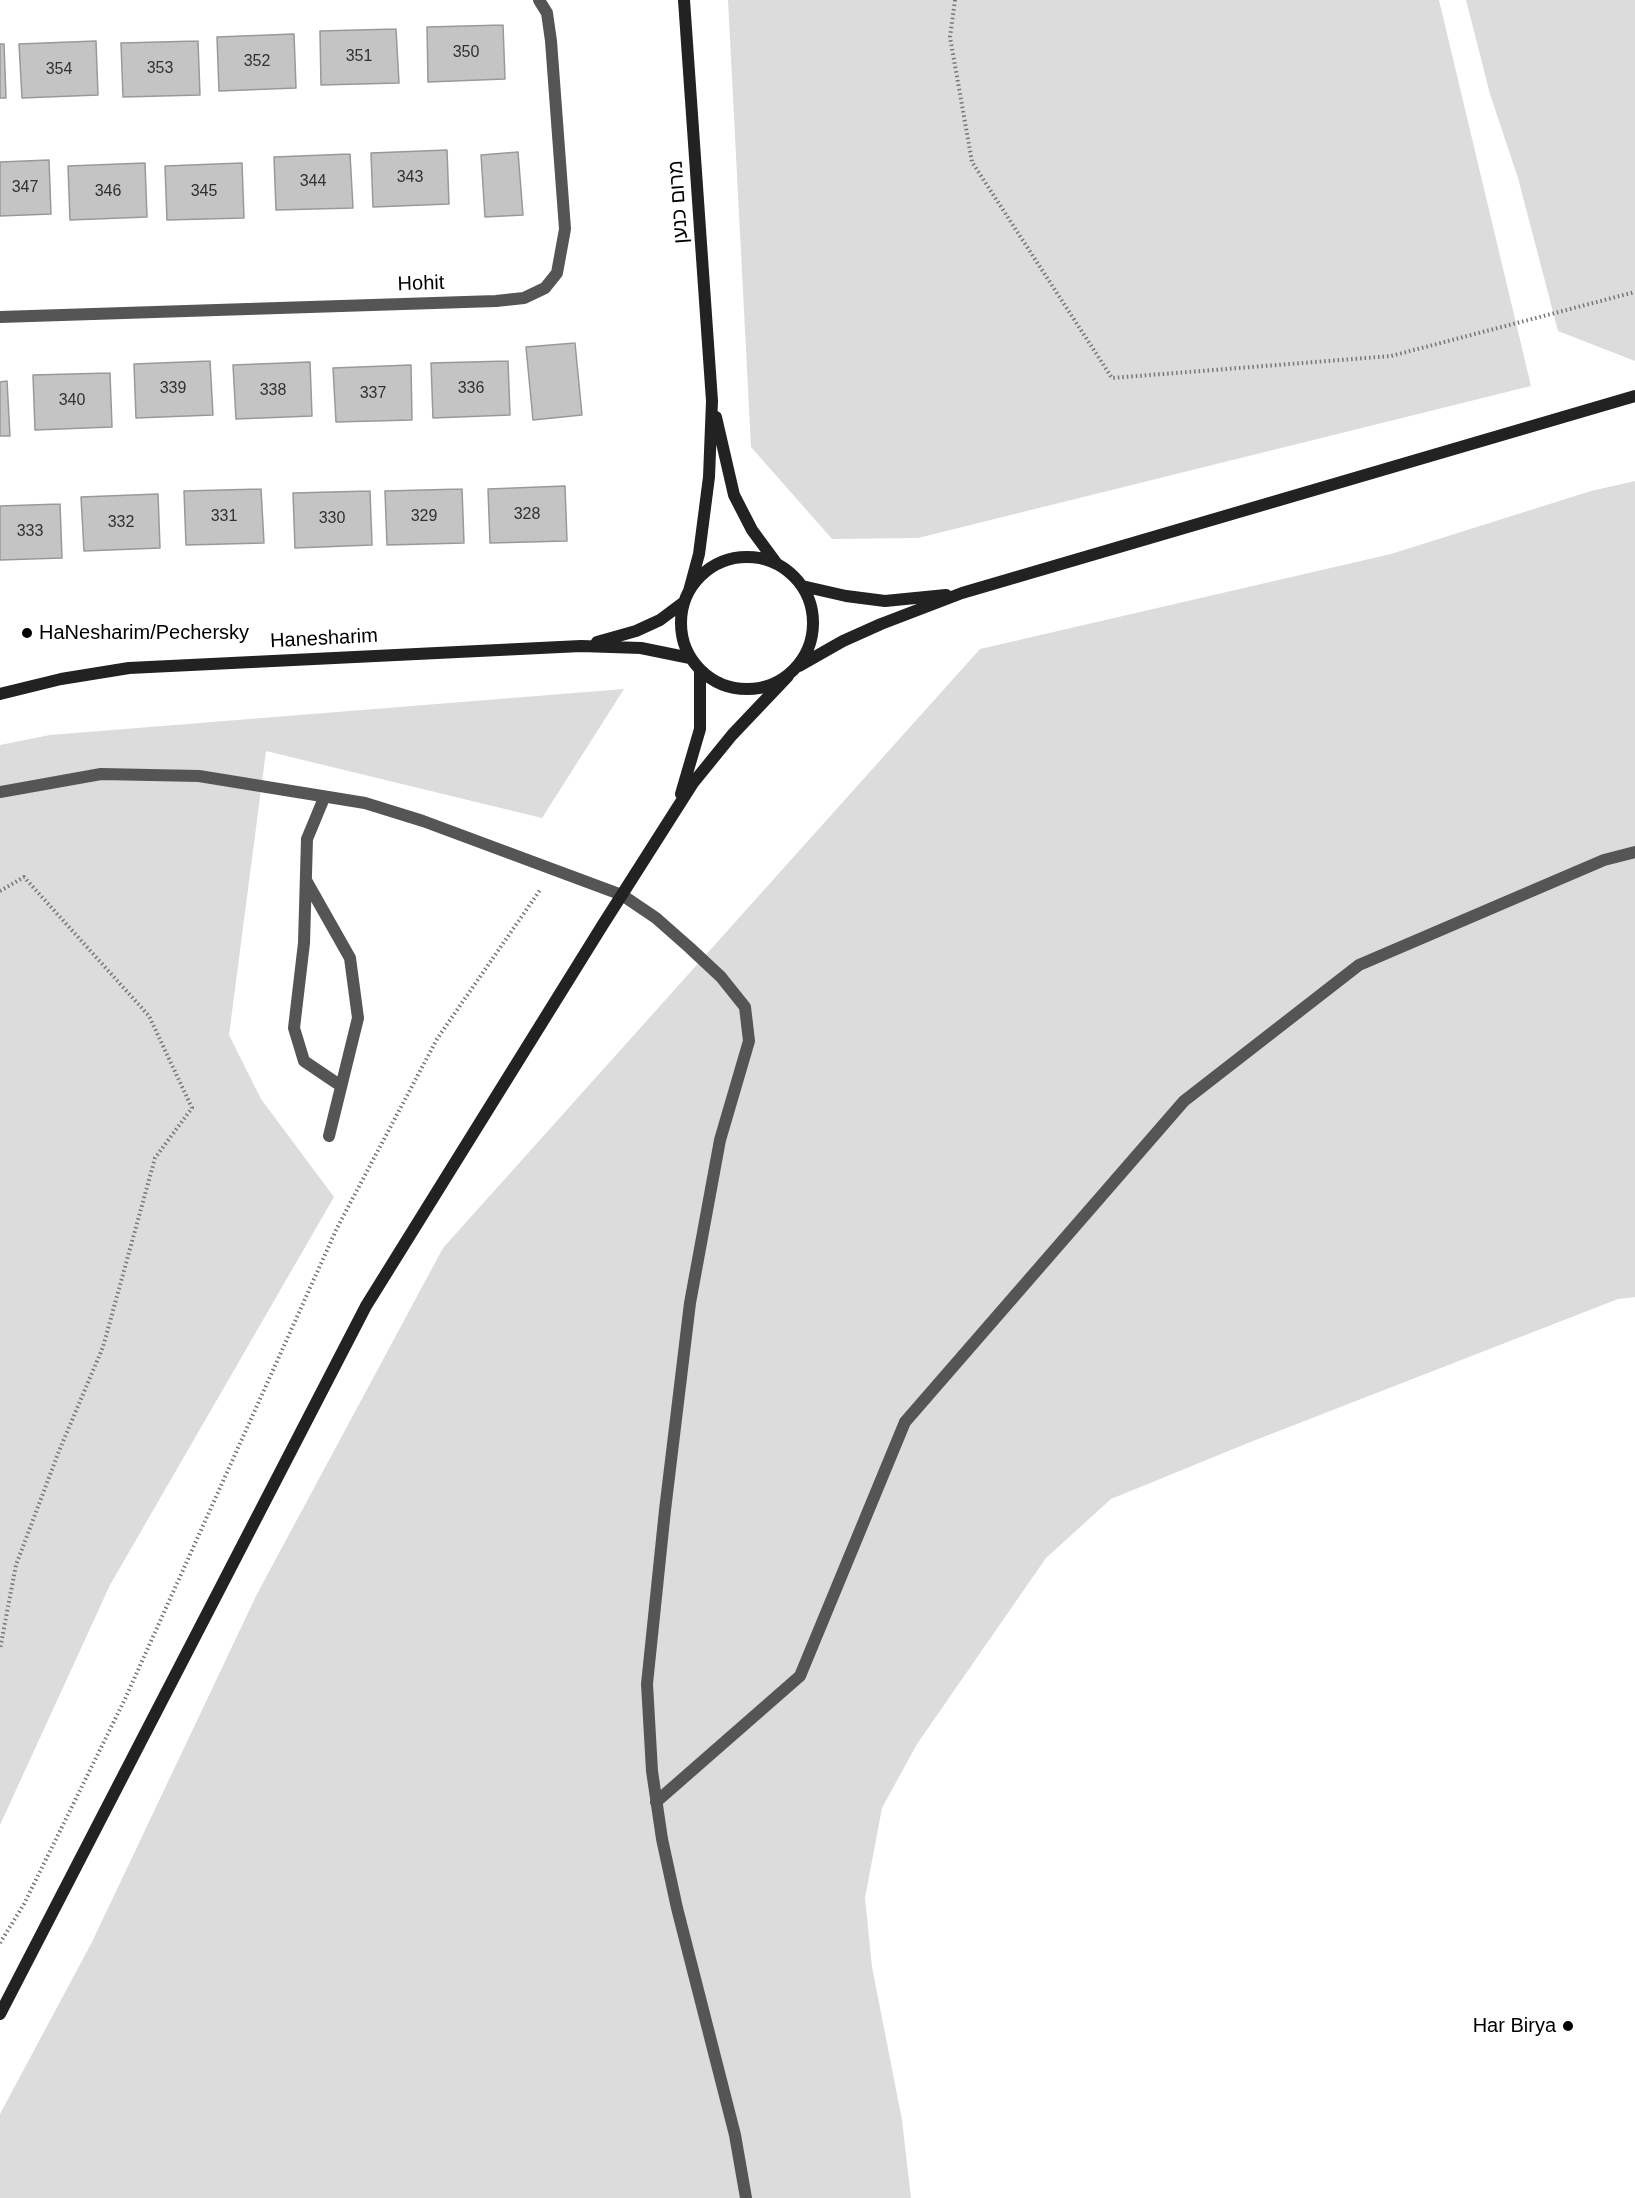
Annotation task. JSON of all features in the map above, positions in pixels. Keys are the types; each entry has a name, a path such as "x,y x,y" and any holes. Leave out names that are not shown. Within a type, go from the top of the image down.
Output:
{"main road":[{"name":"מרום כנען","path":"684,0 712,401 710,477 699,554 687,596"},
{"path":"0,2014 366,1306 693,783 732,735 788,676 799,666 843,641 962,593 1635,396"},
{"name":"מרום כנען","path":"712,401 734,495 752,530 777,564"},
{"path":"788,676 772,686 753,690 734,688 715,681 700,670 690,658 683,640 681,620 687,596 702,575 718,563 738,557 758,558 777,564 791,573 802,586 811,605 814,626 810,647 799,666"},
{"path":"802,586 846,596 885,601 962,593"},
{"name":"Hanesharim","path":"581,646 636,631 660,620 687,596"},
{"name":"Hanesharim","path":"0,694 61,679 129,668 581,646 641,648 690,658"},
{"path":"675,812 700,729 702,696 700,670"}],"street":[{"name":"Hohit","path":"0,317 496,301 524,298 545,288 557,273 565,229 551,41 547,13 539,0"},
{"path":"0,792 102,774 199,776 365,803 423,821 622,895 656,918 721,977 745,1007 749,1041 720,1140 690,1303 677,1400 647,1684 656,1802 677,1908 735,2135 746,2198"},
{"path":"324,798 307,839 304,943 294,1028 304,1061 341,1086"},
{"path":"656,1802 800,1676 905,1422 1184,1101 1359,965 1604,860 1635,852"},
{"path":"306,881 350,958 358,1018 329,1136"}],"path":[{"path":"955,0 950,38 972,162 1112,378 1391,356 1635,292"},
{"path":"0,1943 24,1904 125,1699 343,1217 437,1039 554,870"},
{"path":"0,891 24,877 149,1016 192,1108 155,1158 103,1347 59,1450 16,1565 0,1649"}],"shaded area":[{"path":"728,0 1439,0 1531,386 918,538 832,539 751,447"},
{"path":"1466,0 1635,0 1635,361 1558,331 1518,178 1490,94"},
{"path":"1635,481 1635,1297 1618,1299 1248,1443 1111,1499 1046,1558 917,1744 882,1808 865,1898 872,1967 902,2120 911,2198 0,2198 0,2114 92,1942 257,1594 443,1248 980,649 1391,554 1591,491"},
{"path":"624,689 542,818 266,751 229,1035 261,1099 334,1197 110,1585 0,1825 0,745 50,735"}],"building":[{"path":"503,25 505,79 428,82 427,27"},
{"path":"396,29 399,83 321,85 320,31"},
{"path":"294,34 296,88 219,91 217,37"},
{"path":"96,41 98,95 22,98 19,44"},
{"path":"198,41 200,95 123,97 121,43"},
{"path":"0,44 4,44 6,98 0,98"},
{"path":"447,150 449,204 373,207 371,153"},
{"path":"518,152 523,215 485,217 481,155"},
{"path":"350,154 353,208 276,210 274,157"},
{"path":"49,160 51,214 0,216 0,162"},
{"path":"145,163 147,217 70,220 68,166"},
{"path":"242,163 244,218 167,220 165,166"},
{"path":"575,343 582,415 533,420 526,347"},
{"path":"210,361 213,415 136,418 134,364"},
{"path":"508,361 510,415 433,418 431,363"},
{"path":"310,362 312,416 236,419 233,365"},
{"path":"411,365 412,420 336,422 333,368"},
{"path":"110,373 112,427 35,430 33,375"},
{"path":"7,381 10,436 0,436 0,382"},
{"path":"565,486 567,541 490,543 488,489"},
{"path":"261,489 264,543 186,545 184,491"},
{"path":"462,489 464,543 387,545 385,491"},
{"path":"370,491 372,545 295,548 293,493"},
{"path":"158,494 160,548 84,551 81,497"},
{"path":"60,504 62,558 0,560 0,506"}],"place":[{"name":"HaNesharim/Pechersky","path":"27,633"},
{"name":"Har Birya","path":"1568,2026"}]}
